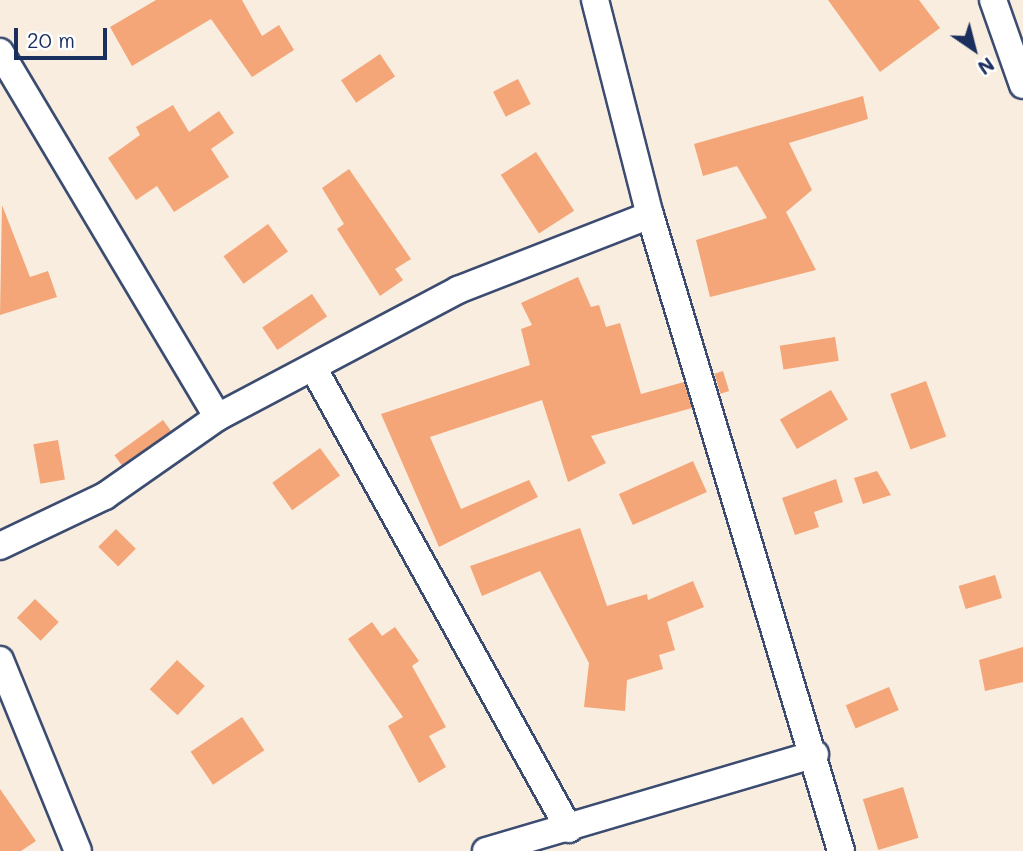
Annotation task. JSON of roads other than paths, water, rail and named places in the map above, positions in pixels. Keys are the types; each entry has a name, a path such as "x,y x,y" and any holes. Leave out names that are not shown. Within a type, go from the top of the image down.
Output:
{"street":[{"path":"595,0 650,215 816,754 841,851"},
{"path":"993,0 1021,73"},
{"path":"0,52 218,417"},
{"path":"0,546 150,470 218,417 314,369 458,290 650,215"},
{"path":"314,369 569,829"},
{"path":"0,660 78,851"},
{"path":"486,851 569,829 816,754"}]}
